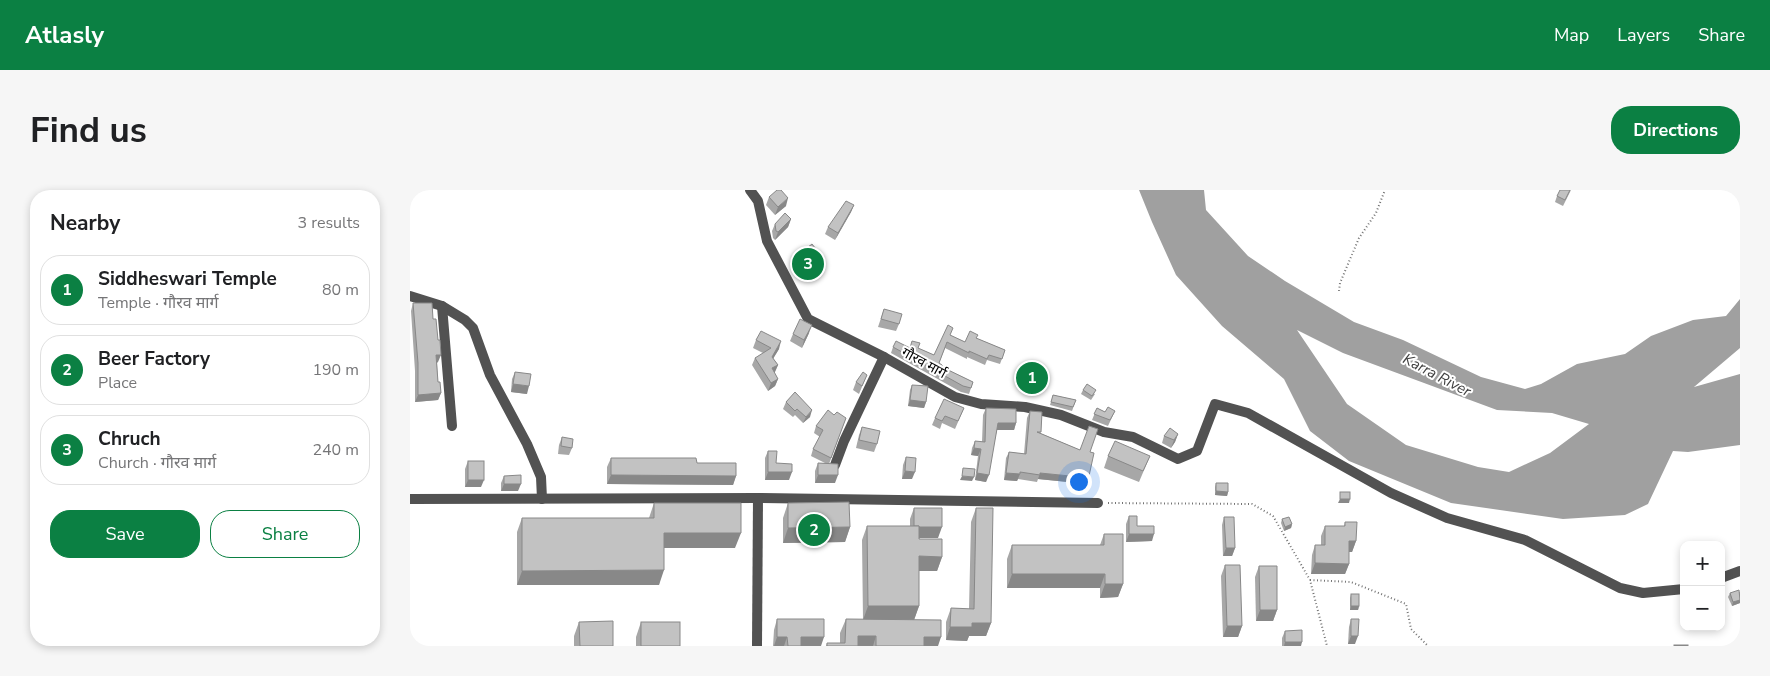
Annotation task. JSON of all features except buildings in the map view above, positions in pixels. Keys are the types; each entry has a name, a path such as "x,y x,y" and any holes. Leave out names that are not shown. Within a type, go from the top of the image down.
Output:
{"street":[{"name":"गौरव मार्ग","path":"750,190 758,201 767,242 808,319 884,357 955,397 981,404 1025,407 1061,415 1104,432 1133,437 1178,459 1197,451 1215,404 1248,413 1391,493 1447,518 1525,540 1620,588 1643,593 1680,589"},
{"path":"410,296 442,306 465,320 473,328 490,375 527,444 541,477 542,498"},
{"path":"442,306 452,426"},
{"path":"835,465 844,441 884,357"},
{"path":"756,646 758,498"},
{"path":"410,499 758,498 1098,503"},
{"path":"1725,577 1740,571"}],"path":[{"path":"1339,291 1340,283 1359,238 1376,213 1384,190"},
{"path":"1098,503 1252,504 1273,516 1310,580 1327,646"},
{"path":"1310,580 1351,582 1406,604 1411,629 1428,646"}],"water":[{"name":"Karra River","path":"1139,190 1204,190 1206,210 1248,256 1285,281 1354,322 1403,340 1481,377 1525,389 1541,384 1577,364 1625,354 1651,336 1693,320 1726,316 1740,299 1740,348 1694,387 1740,374 1740,445 1688,452 1673,451 1648,504 1625,515 1563,519 1451,503 1349,461 1310,431 1284,379 1222,326 1176,275","holes":["1297,330 1343,353 1497,410 1552,413 1589,424 1550,453 1509,472 1478,467 1406,445 1347,404"]}],"place":[{"name":"Chruch","path":"808,264"},
{"name":"Siddheswari Temple","path":"1032,378"},
{"name":"Beer Factory","path":"814,530"}]}
